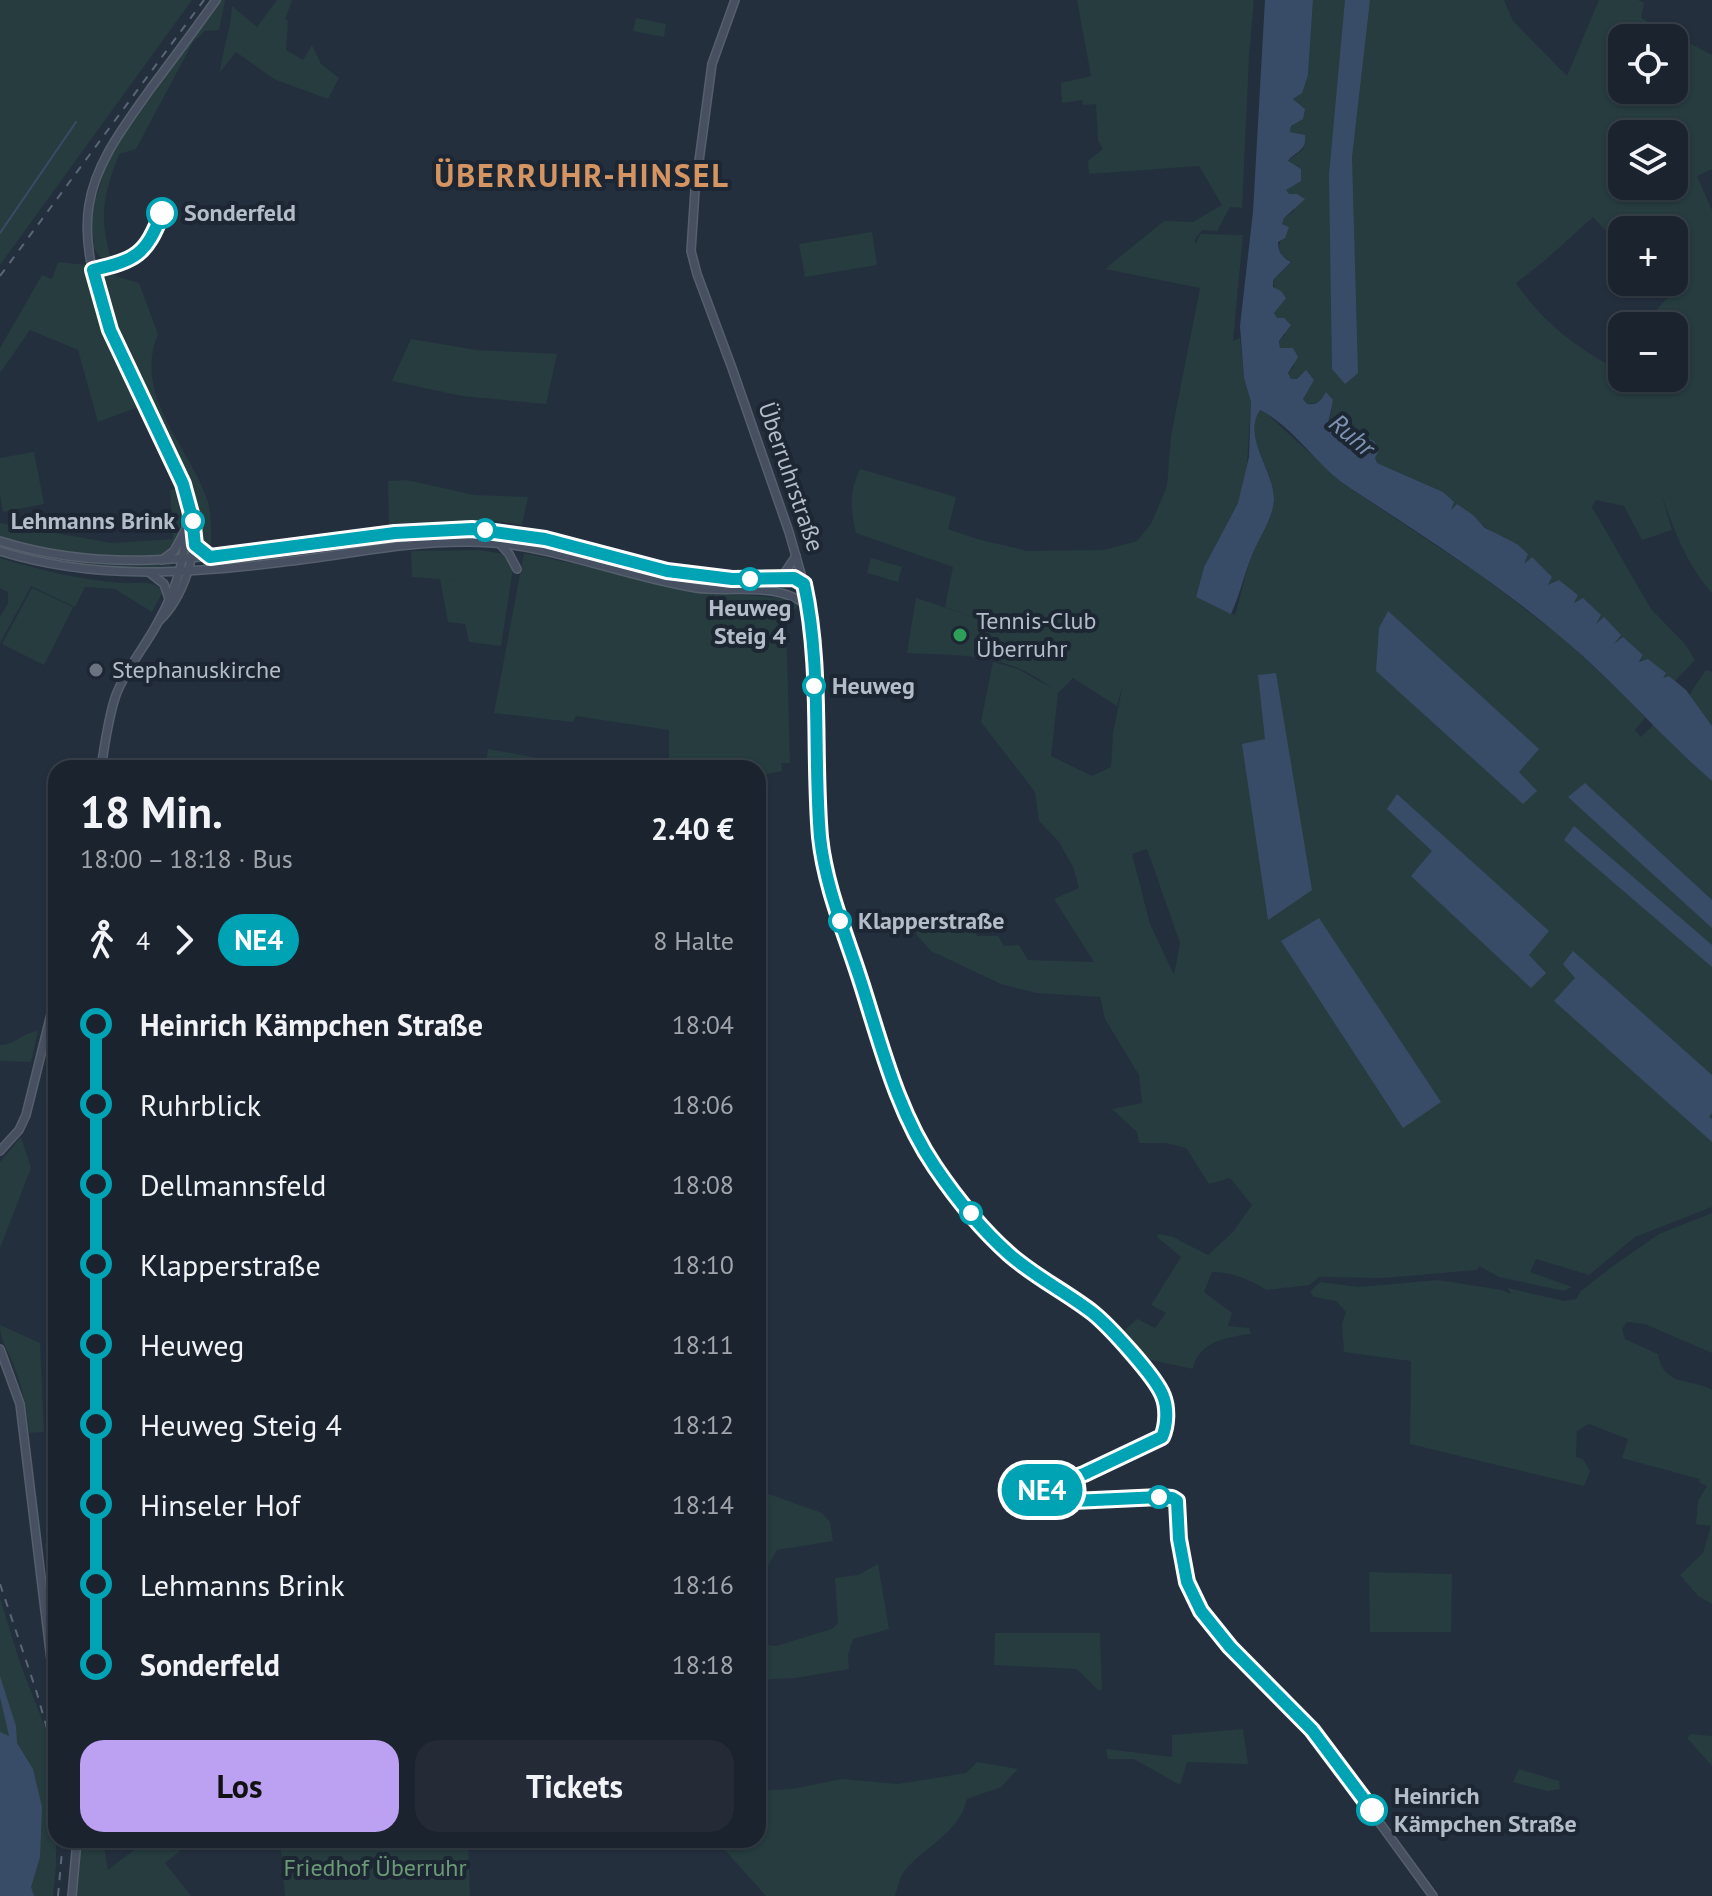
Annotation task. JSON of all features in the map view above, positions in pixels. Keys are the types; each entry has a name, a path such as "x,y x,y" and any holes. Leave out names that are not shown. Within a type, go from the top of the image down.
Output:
{"main road":[{"path":"159,621 172,604 184,571 193,539 192,517 183,484 110,330 93,270 87,225 92,192 115,138 216,0"},
{"name":"Überruhrstraße","path":"735,0 711,69 692,212 691,251 804,584 813,651 819,815 832,897 871,1020 902,1103 929,1157 969,1212 1012,1256 1097,1316 1165,1399 1166,1426 1162,1437 1084,1474 1045,1487 1040,1492 1039,1501 1049,1505 1160,1497 1177,1501 1179,1539 1187,1582 1201,1611 1230,1647 1312,1730 1433,1896"},
{"path":"186,499 187,560"},
{"path":"161,561 174,551 188,527"},
{"path":"0,541 79,558 161,561 395,533 472,529 545,539 667,571 732,579 794,578 804,584 781,592 698,588 541,550 499,543 407,545 285,562 148,572 77,569 0,551"},
{"path":"193,539 200,550 210,557"},
{"path":"499,543 517,569"},
{"path":"781,578 796,556"},
{"path":"103,760 116,696 184,571"},
{"path":"148,572 164,584 168,599"},
{"path":"781,592 797,597 808,606"},
{"path":"0,1151 19,1130 26,1115 48,1026"},
{"path":"0,1349 20,1404 48,1635"},
{"path":"72,1896 76,1848"}],"green space":[{"path":"0,0 192,0 0,265"},
{"path":"220,0 225,0 219,30 205,31 193,42 136,149 119,154 104,206 111,260 100,257 94,248 91,213 112,148"},
{"path":"277,0 292,0 285,20 288,20 286,50 303,60 312,45 321,64 339,78 328,99 274,79 236,52 220,72 232,6 257,27"},
{"path":"1077,0 1254,0 1242,208 1230,207 1217,231 1202,230 1195,239 1196,244 1200,234 1243,235 1233,341 1240,338 1244,378 1251,402 1246,479 1238,503 1204,567 1196,597 1235,615 1252,555 1272,513 1272,487 1254,431 1259,410 1345,485 1482,576 1563,638 1645,718 1635,730 1641,737 1653,725 1712,781 1712,1207 1635,1237 1589,1275 1536,1259 1530,1272 1572,1287 1564,1291 1499,1277 1479,1266 1477,1270 1384,1278 1319,1277 1309,1285 1266,1290 1240,1277 1212,1272 1204,1292 1232,1313 1228,1326 1249,1328 1251,1334 1214,1342 1201,1353 1193,1369 1138,1357 1119,1335 1137,1319 1155,1328 1166,1313 1151,1305 1181,1257 1157,1237 1158,1234 1173,1237 1208,1255 1233,1232 1252,1205 1230,1178 1209,1184 1186,1148 1166,1143 1139,1143 1137,1132 1112,1109 1142,1103 1139,1075 1105,1019 1100,997 1037,993 1001,984 931,951 916,934 916,924 927,921 971,925 977,936 998,936 1004,946 1019,945 1028,960 1094,962 1054,899 1079,888 1073,867 1059,842 1039,821 1035,792 981,722 993,662 1018,669 1053,689 1018,668 1001,662 966,656 907,653 916,598 970,616 945,607 953,567 856,533 852,500 860,469 956,497 948,529 1027,551 1103,550 1137,541 1151,524 1167,486 1171,436 1200,288 1105,269 1164,221 1193,222 1222,205 1199,166 1089,174 1088,161 1103,149 1098,141 1096,104 1083,105 1082,100 1062,103 1061,83 1091,76","holes":["1073,678 1117,706 1123,684 1113,733 1111,767 1092,776 1051,756 1058,693","1147,849 1180,943 1174,975 1150,924 1132,854"]},
{"path":"1313,0 1504,0 1513,21 1567,76 1599,0 1638,0 1644,3 1641,18 1653,24 1608,24 1608,104 1688,104 1688,42 1712,55 1712,169 1697,176 1712,210 1712,593 1688,558 1661,493 1672,530 1642,540 1624,506 1596,500 1592,507 1651,609 1685,644 1695,660 1675,681 1669,676 1663,678 1665,674 1648,659 1640,663 1643,655 1624,638 1615,644 1595,624 1601,615 1583,599 1574,603 1578,595 1559,580 1548,586 1552,577 1532,557 1524,565 1517,544 1494,534 1457,504 1451,510 1443,492 1377,463 1366,450 1350,443 1333,425 1328,424 1332,410 1320,402 1307,404 1303,399 1306,391 1297,379 1291,379 1288,374 1294,366 1286,350 1280,349 1279,341 1285,335 1284,318 1277,318 1274,313 1279,306 1273,280 1292,262 1282,254 1279,246 1289,227 1282,224 1284,218 1294,211 1286,190 1293,185 1301,169 1287,162 1303,149 1305,135 1290,132 1291,126 1305,109 1293,99 1308,75","holes":["1608,216 1688,216 1688,296 1667,296 1655,312 1688,312 1688,392 1608,392 1608,363 1557,329 1516,283 1593,217 1608,233"]},
{"path":"636,18 666,24 664,37 633,31"},
{"path":"872,232 877,265 805,277 799,244"},
{"path":"58,262 86,265 103,320 141,406 98,422 78,350 30,330 0,373 0,348 42,275 52,279"},
{"path":"113,268 115,276 139,283 158,334 152,357 152,379 166,421 200,481 208,502 211,552 202,546 196,500 190,485 114,330 99,274"},
{"path":"411,339 476,350 557,354 546,404 462,396 392,381"},
{"path":"34,452 44,504 3,512 0,458"},
{"path":"407,480 474,495 528,497 522,525 483,519 463,524 389,527 388,481"},
{"path":"178,489 178,535 163,556 133,556 122,561 64,555 0,539 0,523 111,543 173,539 170,490"},
{"path":"449,534 200,567 377,539"},
{"path":"0,544 86,562 171,563 170,566 149,568 84,565 0,548"},
{"path":"480,550 515,556 501,646 469,642 465,624 448,622 440,579 412,577 411,551"},
{"path":"524,553 698,591 793,599 799,605 786,619 790,763 781,763 782,771 766,774 766,760 669,760 669,730 576,716 573,722 494,713"},
{"path":"0,558 76,577 149,583 163,591 152,612 115,589 85,587 75,607 31,586 0,643 0,617 8,603 8,592 0,588"},
{"path":"871,558 902,567 898,582 867,573"},
{"path":"32,588 73,607 44,665 2,644"},
{"path":"1706,670 1712,672 1712,726 1689,695"},
{"path":"488,749 538,758 538,760 486,760"},
{"path":"38,1031 31,1062 0,1061 0,1045"},
{"path":"21,1137 31,1168 0,1248 0,1162"},
{"path":"1712,1213 1712,1353 1645,1324 1627,1322 1622,1329 1625,1339 1658,1354 1661,1365 1672,1377 1712,1390 1712,1604 1698,1596 1680,1575 1703,1553 1711,1526 1696,1524 1698,1501 1707,1486 1699,1482 1700,1479 1622,1458 1628,1439 1589,1424 1577,1431 1576,1457 1583,1459 1590,1471 1584,1486 1410,1444 1411,1361 1344,1352 1342,1324 1346,1312 1336,1301 1314,1297 1310,1292 1320,1282 1359,1287 1438,1280 1511,1294 1508,1288 1564,1301 1576,1299 1581,1291 1659,1234"},
{"path":"0,1325 40,1343 44,1432 29,1433 22,1392 3,1342"},
{"path":"766,1493 822,1513 830,1522 833,1541 777,1550 766,1569"},
{"path":"878,1564 889,1629 853,1639 848,1655 849,1669 766,1680 766,1634 767,1645 776,1646 832,1629 838,1623 835,1578 858,1575"},
{"path":"1369,1572 1452,1574 1451,1632 1370,1632"},
{"path":"0,1598 21,1666 45,1727 48,1742 48,1848 56,1848 56,1866 53,1896 0,1896"},
{"path":"995,1633 1100,1633 1102,1690 1098,1690 1077,1669 994,1665"},
{"path":"1243,1729 1248,1764 1187,1762 1180,1785 1134,1759 1108,1759 1106,1749 1172,1757 1172,1735"},
{"path":"1691,1734 1712,1736 1712,1766 1687,1738"},
{"path":"977,1762 1018,1769 1001,1787 967,1799 951,1829 905,1870 895,1896 766,1896 723,1848 766,1848 766,1791 842,1779 898,1784 966,1773"},
{"path":"1519,1769 1559,1781 1560,1789 1547,1791 1513,1782"},
{"path":"77,1848 104,1848 108,1870 137,1848 184,1848 165,1863 191,1896 73,1896"},
{"name":"Friedhof Überruhr","path":"281,1848 468,1848 470,1896 285,1896"}],"water":[{"path":"1265,0 1313,0 1308,75 1302,93 1293,99 1305,109 1303,119 1291,126 1290,132 1305,135 1305,140 1303,148 1288,161 1301,169 1301,181 1286,190 1305,199 1284,218 1282,224 1289,227 1278,246 1281,254 1291,262 1273,280 1273,287 1286,298 1274,313 1291,325 1279,341 1280,348 1293,348 1298,357 1288,373 1291,379 1297,379 1306,370 1314,380 1303,399 1307,404 1317,403 1326,392 1333,400 1328,424 1350,420 1353,432 1348,438 1351,443 1357,444 1363,437 1374,441 1379,450 1375,458 1377,463 1443,492 1454,502 1451,510 1457,504 1485,528 1517,544 1528,554 1524,564 1532,557 1552,577 1548,585 1559,580 1578,595 1574,603 1583,598 1601,615 1596,624 1604,617 1621,635 1614,644 1623,637 1643,655 1639,662 1648,659 1666,673 1663,678 1669,676 1686,690 1712,726 1712,781 1582,655 1537,617 1347,486 1284,426 1260,410 1254,431 1272,487 1272,513 1252,555 1231,614 1196,597 1204,567 1238,503 1249,457 1251,402 1244,378 1240,326 1253,212"},
{"path":"1345,0 1370,0 1352,157 1358,373 1345,384 1332,369 1329,175"},
{"path":"1388,611 1539,749 1519,772 1537,791 1523,804 1376,671 1379,628"},
{"path":"1276,673 1312,890 1268,920 1242,744 1265,739 1258,675"},
{"path":"1585,783 1712,900 1712,928 1568,797"},
{"path":"1397,794 1549,931 1529,955 1546,973 1531,988 1411,876 1432,851 1387,809"},
{"path":"1574,826 1712,945 1712,967 1564,840"},
{"path":"1319,918 1441,1102 1403,1128 1281,941"},
{"path":"1573,951 1712,1075 1712,1113 1709,1117 1712,1119 1712,1142 1554,1001 1575,978 1563,964"},
{"path":"0,1676 16,1726 17,1743 33,1769 42,1807 40,1857 31,1887 34,1896 0,1896 0,1732 9,1736 0,1697"}],"waterway":[{"path":"0,233 76,122"}],"railway":[{"path":"0,276 204,0"},
{"path":"0,1584 48,1732"},
{"path":"58,1896 62,1848"}],"bus line":[{"name":"NE4","path":"162,213 151,238 129,261 93,270 110,330 183,484 192,517 195,545 210,557 395,533 472,529 523,534 667,571 732,579 794,578 804,584 813,651 819,815 825,866 871,1020 902,1103 934,1166 969,1212 1012,1256 1043,1281 1097,1316 1165,1399 1166,1426 1162,1437 1084,1474 1045,1487 1040,1492 1039,1501 1049,1505 1160,1497 1177,1501 1182,1560 1189,1589 1201,1611 1244,1663 1294,1709 1372,1810"}],"place":[{"name":"Sonderfeld","path":"162,213"},
{"name":"Lehmanns Brink","path":"193,521"},
{"name":"Heuweg Steig 4","path":"750,579"},
{"name":"Tennis-Club Überruhr","path":"960,635"},
{"name":"Stephanuskirche","path":"96,670"},
{"name":"Heuweg","path":"814,686"},
{"name":"Klapperstraße","path":"840,921"},
{"name":"Heinrich Kämpchen Straße","path":"1372,1810"}],"district":[{"name":"ÜBERRUHR-HINSEL","path":"582,176"}],"water label":[{"name":"Ruhr","path":"1352,435"}]}
